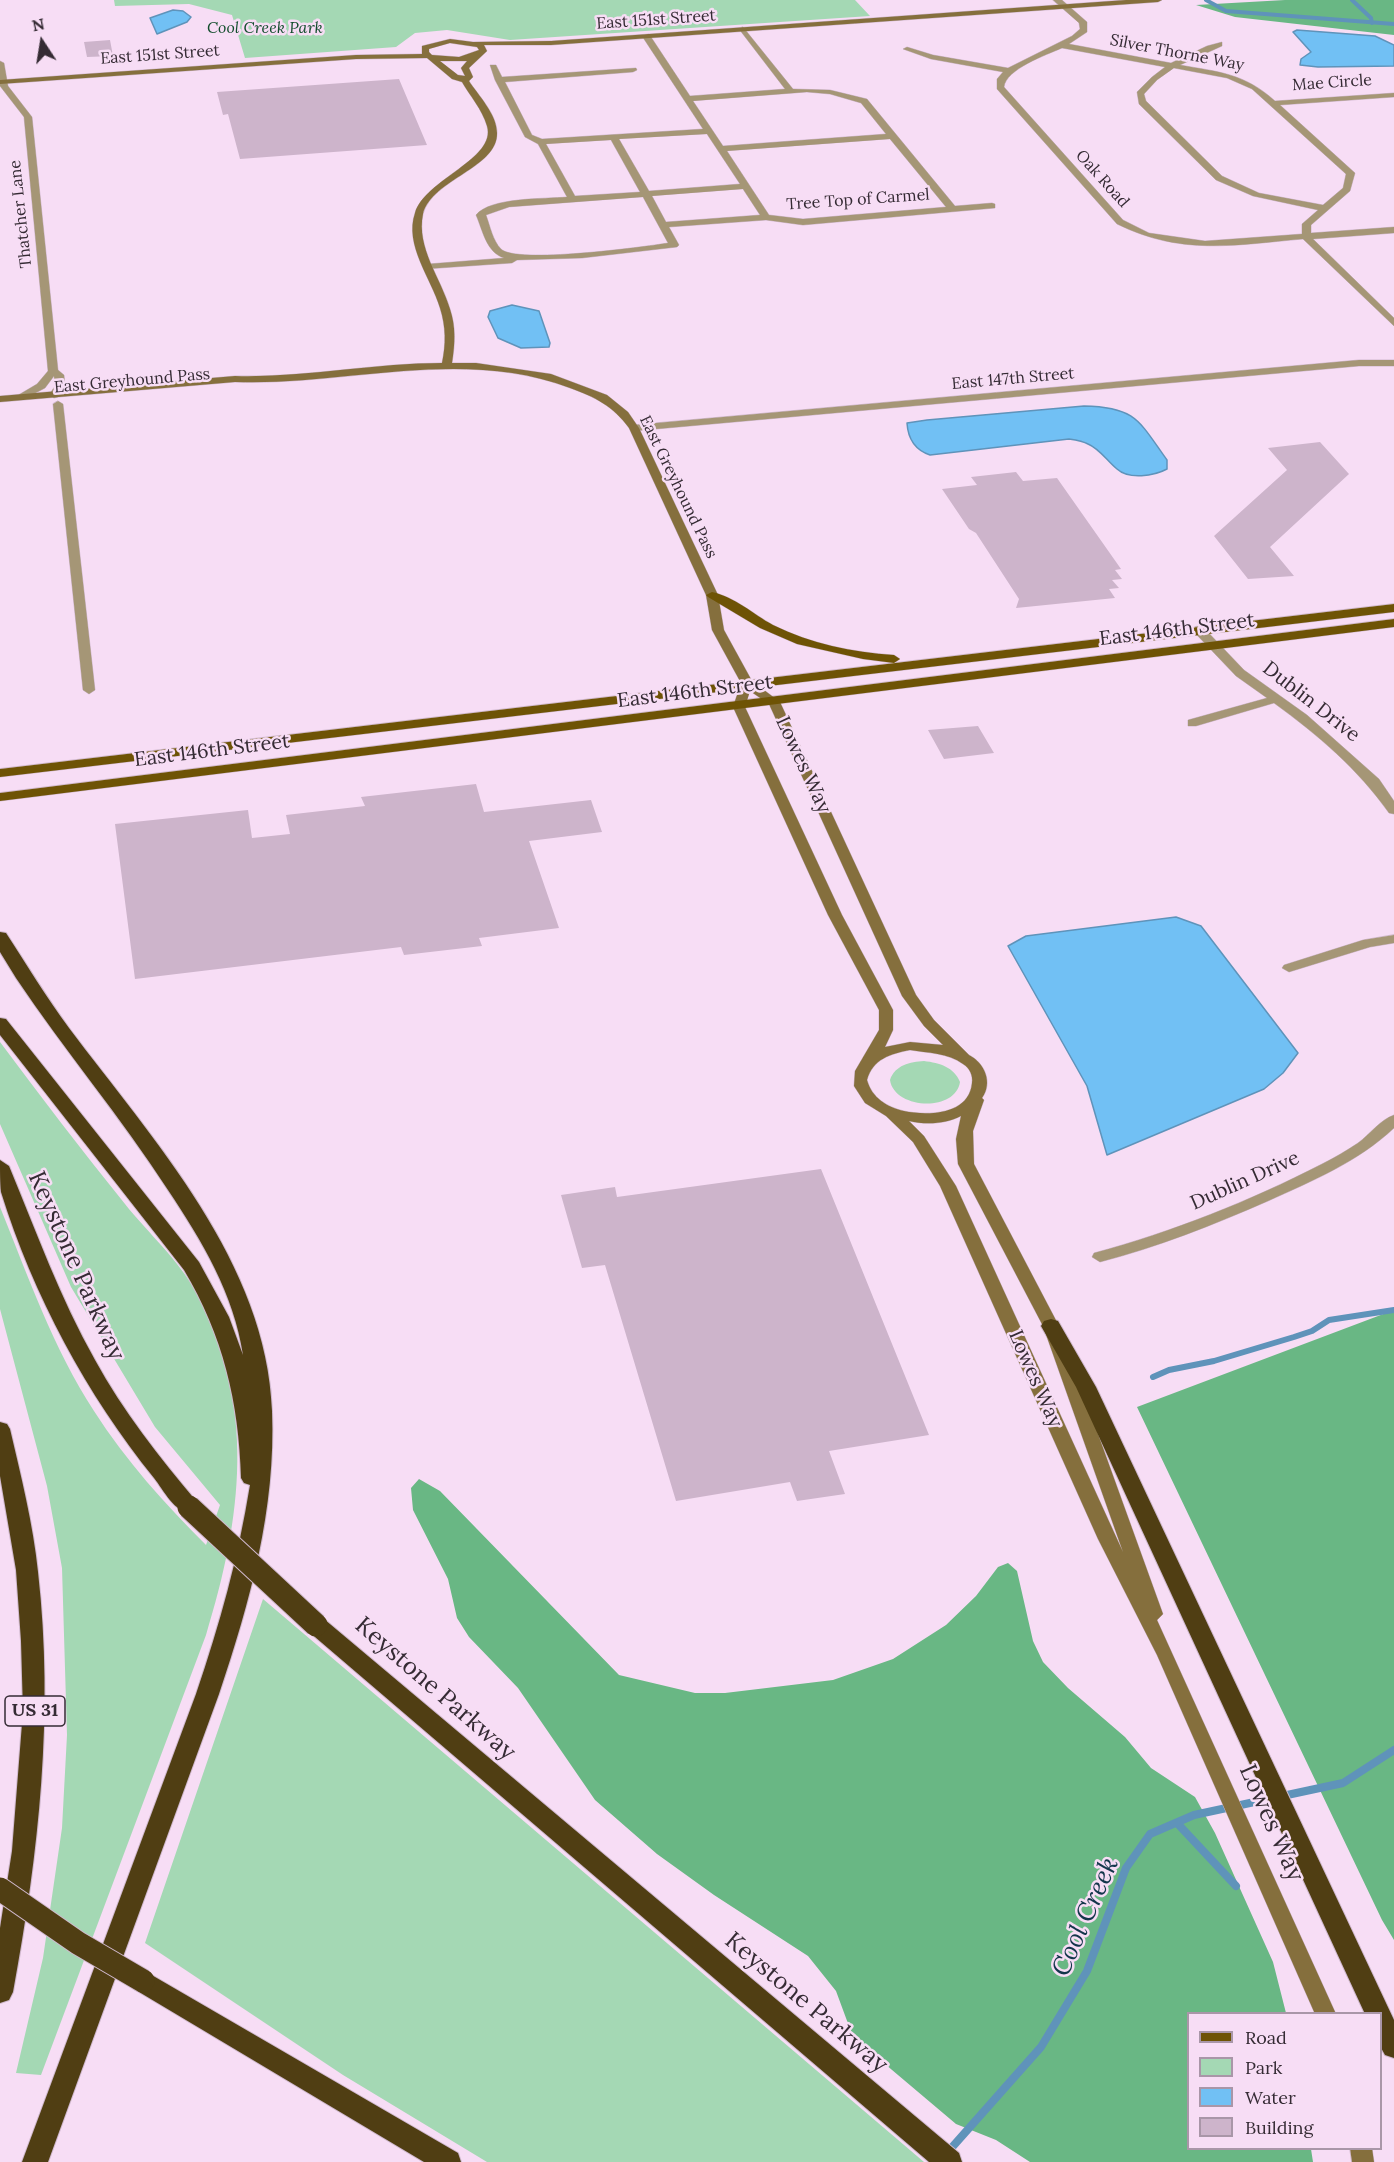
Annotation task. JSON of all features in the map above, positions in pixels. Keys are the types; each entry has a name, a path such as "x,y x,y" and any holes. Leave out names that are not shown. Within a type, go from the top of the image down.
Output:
{"highway":[{"path":"0,937 38,998 173,1183 225,1267 249,1334 263,1406 263,1474 260,1509 237,1606 215,1673 35,2162"},
{"path":"0,1023 192,1268 218,1314 238,1367 247,1406 252,1461 252,1540"},
{"name":"Keystone Parkway","path":"0,1166 56,1303 81,1353 137,1444 189,1507 215,1534 316,1624 949,2162"},
{"path":"1051,1326 1086,1387 1378,2012"},
{"name":"US 31","path":"0,1430 16,1495 27,1558 33,1626 35,1698 33,1775 24,1855 0,1992"},
{"path":"0,1889 78,1943 448,2162"},
{"path":"1382,2022 1394,2047"}],"main road":[{"path":"712,595 730,602 774,630 815,645 865,656 933,661"},
{"name":"East 146th Street","path":"0,773 1394,608"},
{"name":"East 146th Street","path":"0,797 739,707 1394,623"}],"street":[{"name":"East 151st Street","path":"430,53 450,41 476,44 551,43 1060,3 1158,0"},
{"path":"907,49 931,57 1009,71 1084,30 1083,22 1060,3"},
{"path":"744,29 791,91"},
{"name":"Tree Top of Carmel","path":"646,36 765,217"},
{"name":"East 151st Street","path":"1,81 430,53 454,60 551,43"},
{"path":"465,80 469,77 465,68 484,49 476,44"},
{"name":"Silver Thorne Way","path":"1060,45 1175,66 1249,83 1275,103 1351,172 1347,189 1307,224 1306,237"},
{"path":"1220,45 1194,52 1144,88 1140,98 1219,177 1246,192 1324,208"},
{"path":"430,53 455,77 465,80 492,128 492,141 489,149 480,158 445,180 420,207 416,229 428,267 451,324 447,365"},
{"name":"Thatcher Lane","path":"0,63 1,81 28,117 53,371 59,375 60,386 56,399 89,690"},
{"path":"493,67 529,136 541,142 709,131"},
{"path":"500,80 633,70"},
{"name":"Oak Road","path":"1009,71 999,83 1005,94 1125,225 1146,235 1186,243 1224,244 1306,237"},
{"name":"Tree Top of Carmel","path":"688,99 791,91 830,92 864,101 952,209"},
{"name":"Mae Circle","path":"1275,103 1393,94"},
{"path":"721,149 892,136"},
{"path":"614,138 679,254"},
{"path":"541,142 573,200"},
{"path":"531,258 507,257 499,253 481,215 484,211 508,204 745,186"},
{"name":"Tree Top of Carmel","path":"664,225 765,217 803,222 992,206"},
{"path":"1306,237 1394,230"},
{"path":"1306,237 1394,323"},
{"path":"428,267 674,245"},
{"name":"East 147th Street","path":"634,428 1359,363 1394,363"},
{"name":"East Greyhound Pass","path":"0,409 56,399 236,388 266,380 447,365 520,371 565,381 603,397 624,414 634,428 712,595 718,630 747,683"},
{"path":"20,397 41,386 53,371"},
{"name":"East Greyhound Pass","path":"0,399 20,397 56,399"},
{"name":"Dublin Drive","path":"1199,630 1210,645 1240,673 1342,751 1374,782 1394,810"},
{"path":"739,707 747,683"},
{"name":"Lowes Way","path":"747,683 774,702 909,996 929,1023 972,1063 981,1078 982,1085 967,1116 963,1138 966,1164 1051,1326 1144,1583 1166,1655"},
{"path":"1192,723 1276,699"},
{"name":"Lowes Way","path":"739,707 835,915 886,1010 886,1030 872,1059 861,1073 861,1087 870,1100 892,1113 919,1139 948,1186 1107,1539 1166,1655 1326,2012"},
{"path":"1289,968 1368,943 1394,939"},
{"path":"872,1059 889,1050 910,1046 939,1048 963,1057"},
{"name":"Lowes Way","path":"892,1113 915,1118 939,1117 960,1111 976,1100"},
{"name":"Dublin Drive","path":"1100,1257 1164,1240 1328,1167 1384,1131 1394,1120"}],"green space":[{"name":"Cool Creek Park","path":"114,0 855,0 870,16 510,40 447,30 415,33 396,47 245,58 232,15 189,4 115,6"},
{"path":"1285,0 1394,0 1394,35 1235,17 1196,5"},
{"path":"0,1042 109,1184 181,1268 196,1292 215,1334 228,1377 235,1419 237,1462 235,1505 228,1548 206,1635 41,2075 16,2073 43,1958 62,1828 67,1735 62,1568 47,1486 0,1309 0,1207 42,1311 66,1362 79,1387 119,1447 161,1498 206,1545 220,1505 155,1427 71,1287 0,1124"},
{"path":"924,1061 946,1067 957,1077 960,1082 956,1092 948,1099 937,1103 913,1102 894,1090 890,1080 895,1071 908,1063"},
{"path":"1394,1310 1394,1940 1382,1920 1137,1407"},
{"path":"419,1479 440,1491 619,1675 695,1693 725,1693 833,1680 893,1659 946,1625 976,1596 998,1567 1008,1563 1017,1571 1033,1641 1043,1662 1068,1688 1125,1737 1151,1768 1195,1797 1215,1833 1273,1962 1286,2012 1187,2012 1187,2150 1311,2150 1313,2162 1030,2162 996,2140 956,2124 853,2037 836,1991 808,1956 714,1895 657,1854 595,1800 518,1688 469,1637 457,1618 448,1579 413,1510 411,1488"},
{"path":"263,1599 924,2162 487,2162 343,2075 145,1943"}],"water":[{"path":"173,10 183,11 191,17 187,22 157,34 150,18"},
{"path":"1297,30 1375,36 1394,45 1394,66 1318,67 1300,65 1301,59 1311,52 1293,32"},
{"path":"512,305 539,311 550,343 549,347 521,348 498,338 488,317 490,311"},
{"path":"1084,406 1115,409 1134,419 1150,435 1167,460 1167,469 1149,475 1128,475 1117,469 1092,446 1082,441 1069,439 930,455 913,443 907,423 927,420"},
{"path":"1176,917 1201,926 1298,1053 1283,1073 1264,1089 1107,1155 1087,1086 1008,946 1026,936"}],"building":[{"path":"110,40 113,56 87,57 84,42"},
{"path":"399,79 427,145 240,159 228,114 223,115 217,92"},
{"path":"1320,442 1349,474 1270,547 1294,576 1248,579 1214,536 1287,470 1268,448"},
{"path":"1016,472 1023,481 1057,478 1121,569 1115,570 1122,579 1112,580 1119,588 1109,589 1115,598 1016,608 1019,599 976,533 969,529 942,489 977,485 971,477"},
{"path":"978,726 994,753 944,759 928,730"},
{"path":"476,784 484,812 591,800 602,832 529,841 559,928 479,938 482,946 404,955 401,947 135,979 115,824 248,810 252,838 290,834 286,815 365,806 361,797"},
{"path":"821,1169 929,1435 829,1451 845,1494 797,1501 790,1482 676,1501 605,1265 582,1268 561,1195 615,1187 617,1197"}],"waterway":[{"name":"Cool Creek","path":"1206,0 1226,11 1372,22"},
{"path":"1352,0 1371,18 1372,22"},
{"name":"Cool Creek","path":"1372,22 1394,24"},
{"path":"1153,1377 1169,1370 1214,1361 1294,1337 1312,1331 1329,1320 1394,1310"},
{"name":"Cool Creek","path":"939,2162 1041,2047 1087,1971 1126,1868 1150,1834 1194,1815 1343,1783 1394,1750"},
{"path":"1177,1823 1236,1886"}]}
